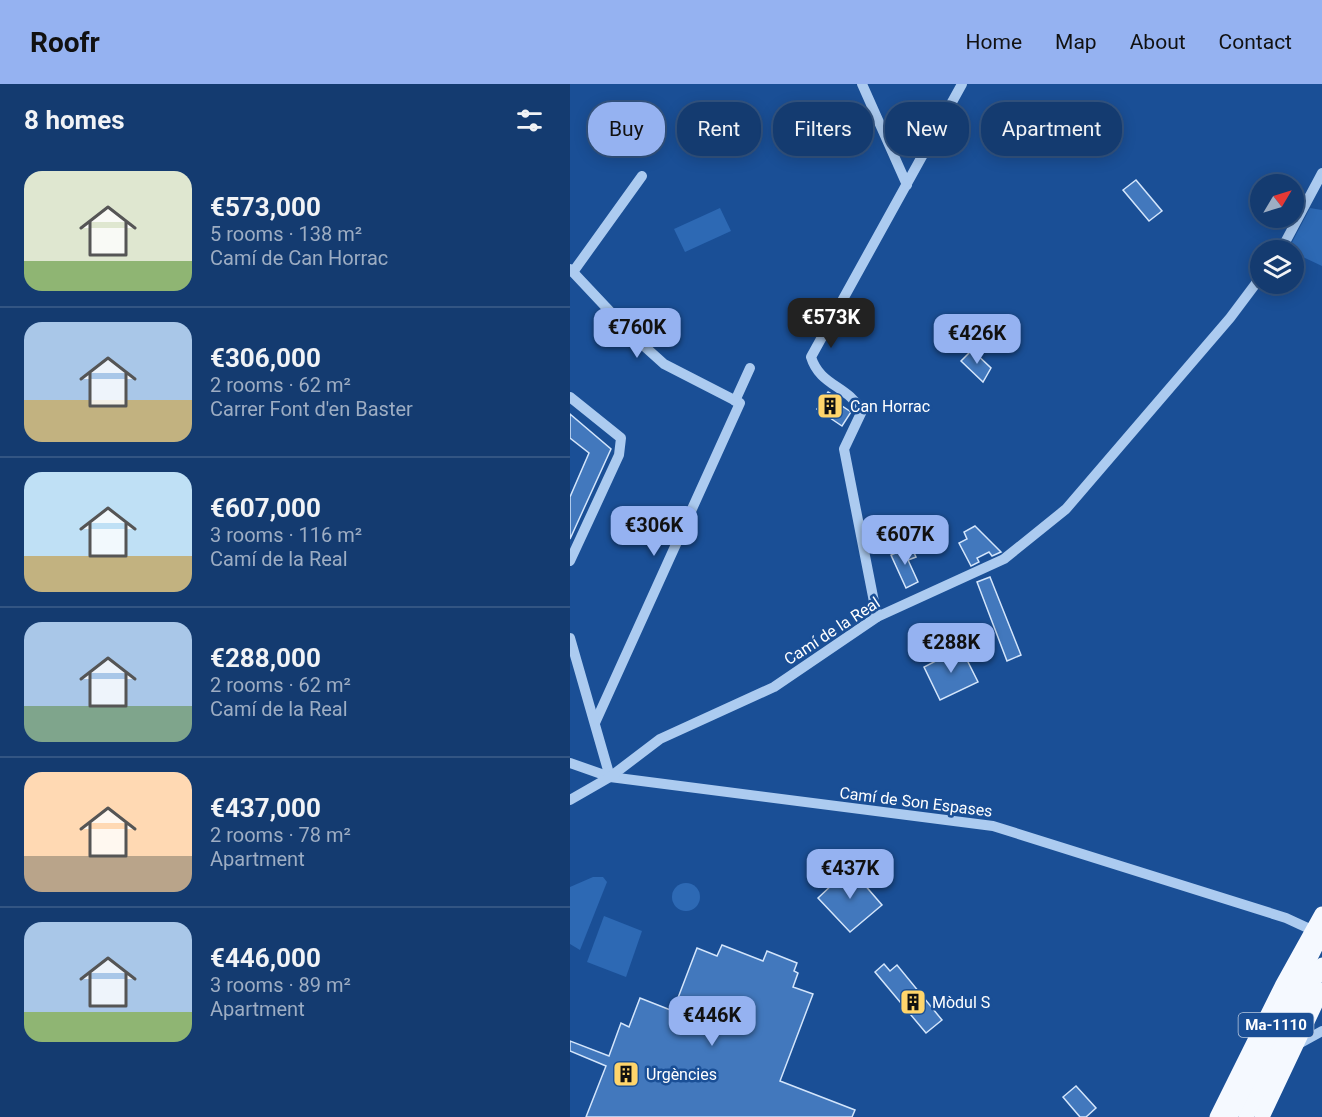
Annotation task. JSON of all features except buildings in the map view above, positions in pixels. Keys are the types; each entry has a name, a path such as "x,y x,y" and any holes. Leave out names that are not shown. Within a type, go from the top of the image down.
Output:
{"main road":[{"path":"1217,1117 1317,932 1322,914"},
{"name":"Ma-1110","path":"1230,1117 1317,932"},
{"name":"Ma-1110","path":"1246,1117 1322,965"},
{"path":"1262,1117 1322,990"}],"street":[{"path":"862,84 907,185"},
{"path":"877,617 844,449 862,411 855,399 816,371 811,357 962,84"},
{"path":"1286,240 1322,173"},
{"path":"642,176 572,271 634,337 664,364 737,402"},
{"name":"Camí de la Real","path":"570,800 610,777 660,739 774,687 877,617 1004,559 1066,509 1230,318 1250,291"},
{"path":"595,723 750,368"},
{"path":"570,397 621,438 619,455 570,561"},
{"path":"570,638 610,777"},
{"path":"570,671 581,677"},
{"name":"Camí de Son Espases","path":"570,763 610,777 993,826 1286,918 1317,932"},
{"path":"1295,1046 1322,1031"}],"shaded area":[{"path":"720,208 731,231 685,252 674,229"},
{"path":"1310,208 1322,210 1322,266 1304,258 1304,240 1293,240 1300,228 1304,228 1304,219"},
{"path":"593,877 603,877 607,882 580,950 570,944 570,887"},
{"path":"686,883 696,887 700,897 696,907 686,911 676,907 672,897 676,887"},
{"path":"604,916 642,931 626,977 587,962"}],"place":[{"name":"Can Horrac","path":"830,406"},
{"name":"Mòdul S","path":"913,1002"},
{"name":"Urgències","path":"626,1074"}]}
